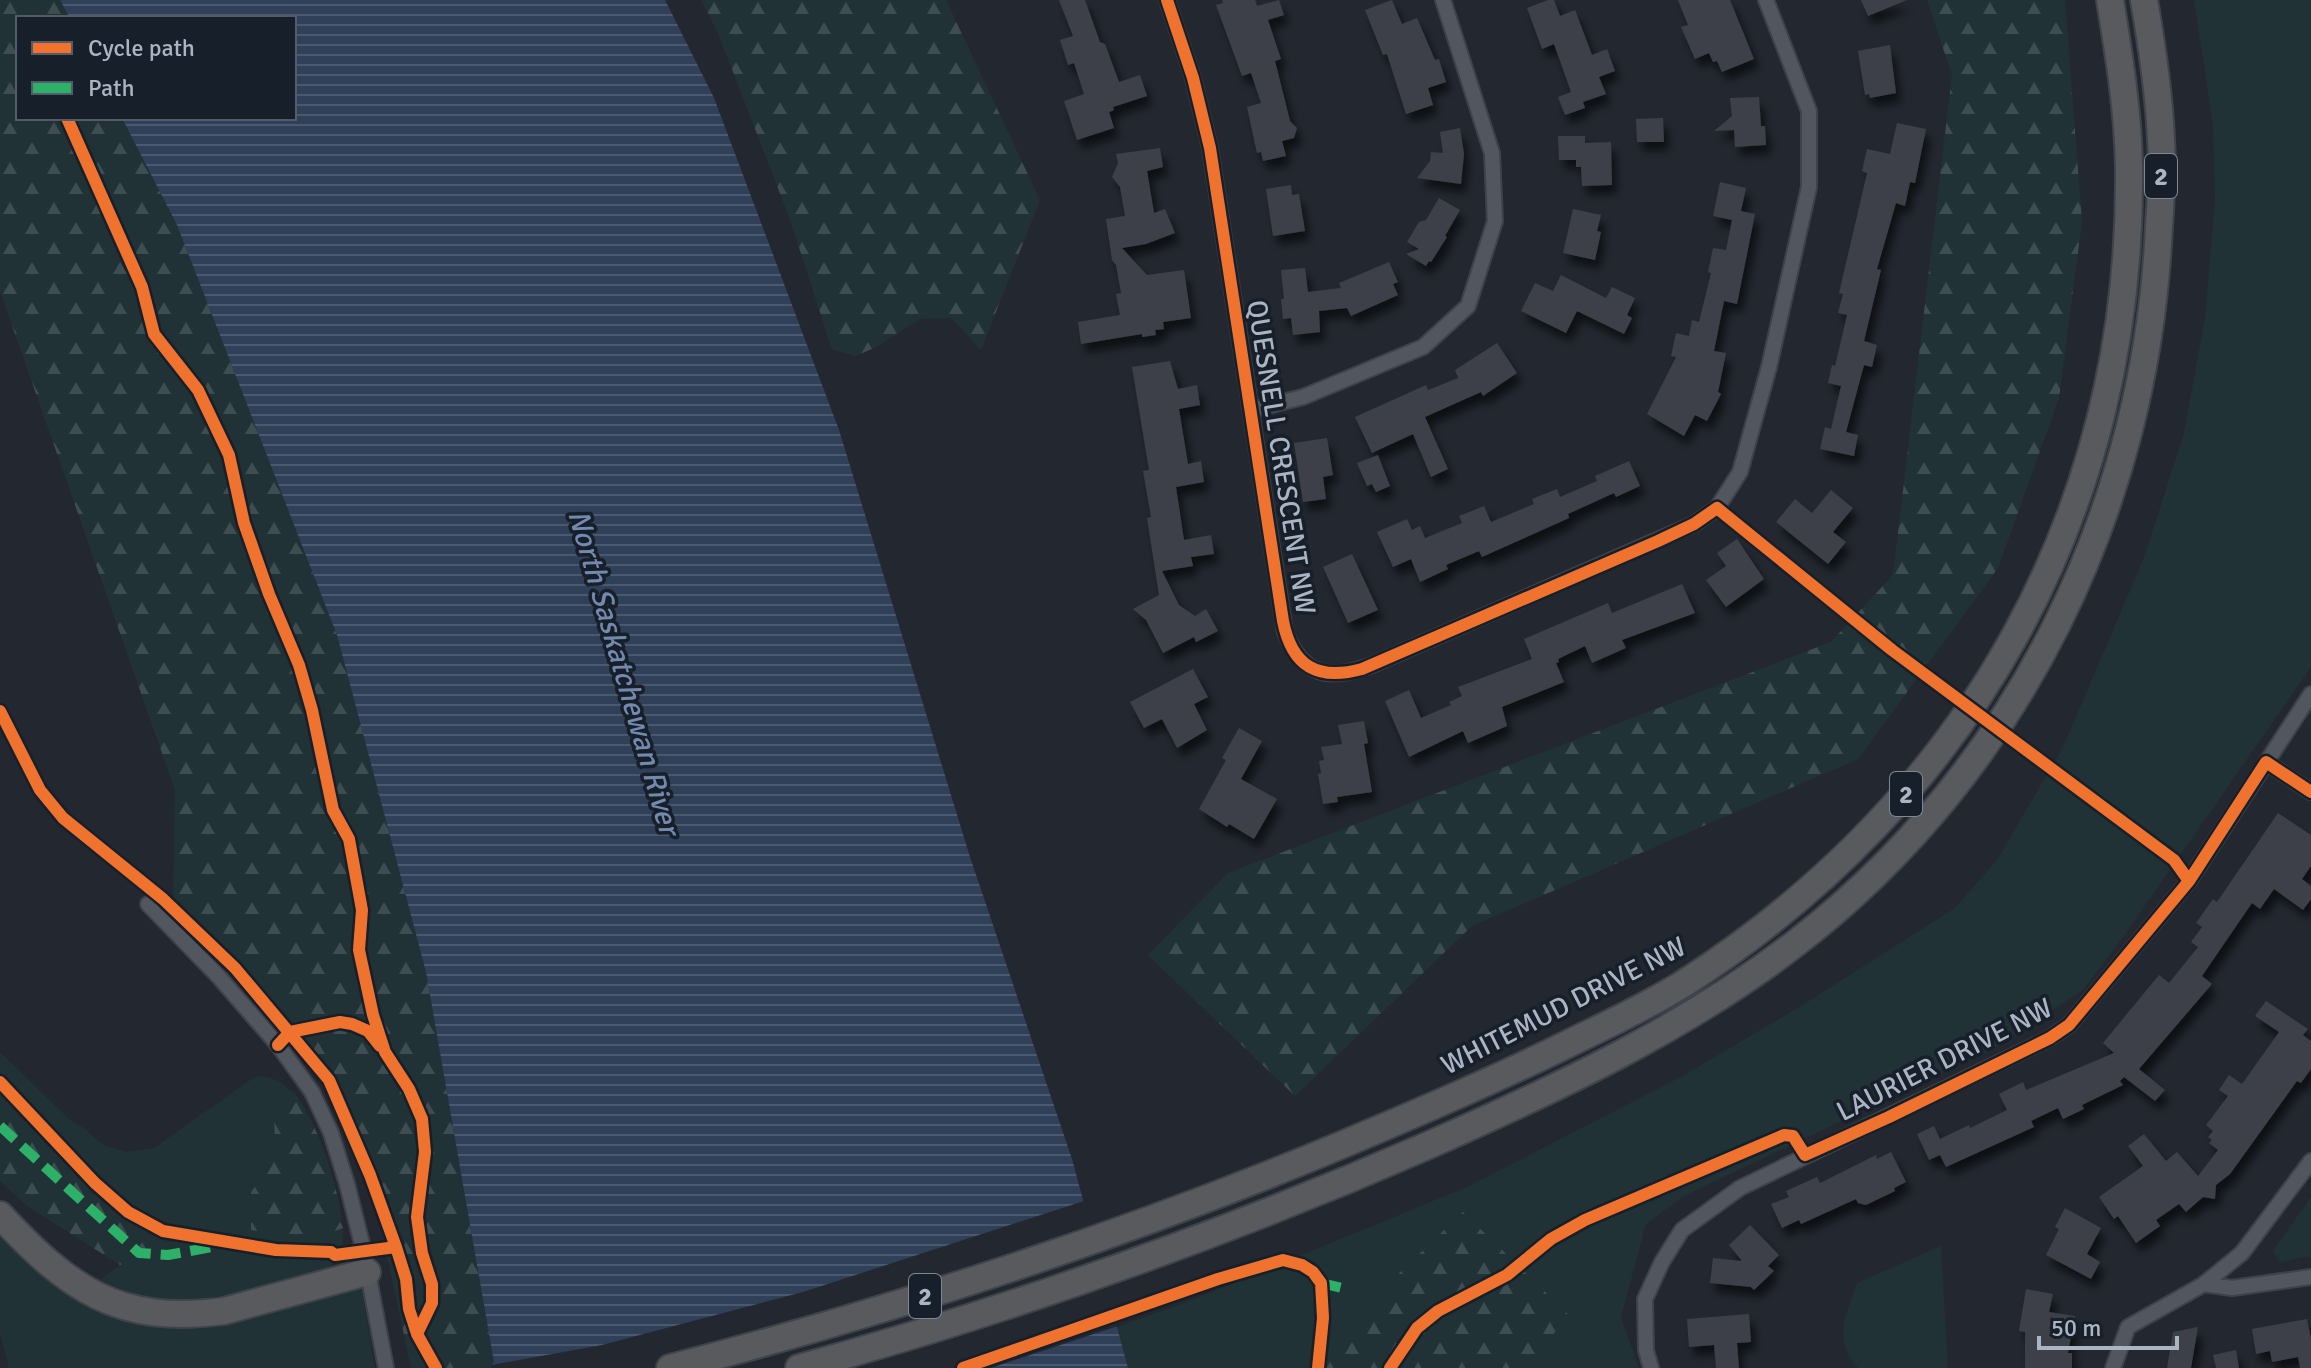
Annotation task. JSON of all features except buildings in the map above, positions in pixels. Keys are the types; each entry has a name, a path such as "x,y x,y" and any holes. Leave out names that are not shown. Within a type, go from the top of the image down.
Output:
{"highway":[{"name":"WHITEMUD DRIVE NW","path":"670,1368 797,1335 1011,1269 1177,1211 1442,1103 1520,1068 1677,987 1764,927 1825,877 1917,783 1951,739 2024,620 2053,559 2078,494 2102,416 2120,315 2129,208 2125,105 2110,0"},
{"name":"2","path":"799,1368 1054,1290 1184,1245 1472,1126 1661,1032 1752,974 1817,926 1907,841 1952,790 2017,696 2061,620 2109,503 2137,403 2147,353 2158,263 2162,142 2144,0"},
{"path":"0,1215 38,1255 69,1280 105,1299 152,1312 200,1314 224,1311 367,1272"}],"street":[{"name":"QUESNELL CRESCENT NW","path":"1167,0 1193,78 1210,148 1285,632 1295,653 1312,670 1322,674 1343,673 1372,665 1658,541 1694,524 1717,508 1740,472 1769,367 1809,187 1809,111 1766,0"},
{"path":"1251,410 1303,397 1423,347 1468,306 1495,221 1492,153 1443,0"},
{"name":"LAURIER DRIVE NW","path":"1651,1368 1646,1350 1645,1299 1662,1262 1682,1230 1740,1188 2050,1038 2069,1025 2189,881 2311,694"},
{"path":"2266,762 2311,792"},
{"path":"148,904 219,977 278,1045 312,1092 331,1133 350,1198 386,1368"},
{"path":"2113,1368 2128,1327 2204,1284 2242,1253 2311,1161"},
{"path":"2204,1284 2232,1288 2311,1277"}],"green space":[{"path":"0,0 60,0 69,16 16,16 16,120 123,120 177,225 337,635 426,972 495,1368 411,1368 378,1213 351,1138 315,1069 173,908 175,790 0,291"},
{"path":"701,0 946,0 1040,200 981,350 952,318 920,319 856,356 832,349 789,217 718,33"},
{"path":"1927,0 2065,0 2082,222 2059,398 1998,568 1858,759 1472,926 1295,1096 1148,955 1228,873 1831,642 1893,575 1952,75"},
{"path":"2194,0 2311,0 2311,667 2083,990 1996,1047 1682,1197 1646,1224 1621,1317 1639,1368 1128,1368 1117,1327 1195,1299 1467,1187 1681,1077 1801,1006 1955,908 1997,860 2063,747 2143,560 2183,437 2205,319 2215,199 2213,126"},
{"path":"0,1052 70,1120 103,1145 126,1152 154,1148 256,1076 278,1081 289,1090 274,1117 275,1148 266,1172 251,1192 313,1240 343,1228 342,1247 337,1259 331,1266 317,1271 247,1290 195,1299 151,1298 100,1280 120,1265 162,1256 0,1100"},
{"path":"289,1090 294,1092 304,1108 320,1140 340,1209 343,1228 313,1240 251,1230 251,1192 266,1172 275,1148 274,1117"},
{"path":"0,1100 163,1257 120,1265 26,1205 0,1181"},
{"path":"2311,1197 2311,1256 2280,1262 2273,1251"},
{"path":"1463,1212 1568,1314 1529,1368 1319,1368 1338,1352 1392,1280"},
{"path":"0,1232 110,1311 356,1286 362,1291 375,1368 9,1368 0,1332"},
{"path":"1941,1246 1948,1368 1858,1368 1845,1347 1843,1337 1857,1283"}],"water":[{"name":"North Saskatchewan River","path":"60,0 665,0 714,98 839,430 970,857 1072,1159 1128,1368 495,1368 426,972 337,635 177,225 123,120 296,120 296,16 69,16"}],"pier":[{"path":"1087,1200 1121,1325 991,1368 491,1368 491,1365 602,1345 803,1292"}],"marked path":[{"path":"0,1126 139,1253 168,1255 218,1246"},
{"path":"1321,1283 1342,1288"}],"cycle path":[{"path":"1167,0 1193,78 1210,148 1283,621 1287,637 1300,660 1309,667 1332,673 1362,669 1658,541 1694,524 1717,508 1892,650 2174,860 2189,881"},
{"path":"68,120 142,287 154,334 198,390 229,455 244,523 299,665 312,710 333,810 349,839 362,910 359,950 373,1015 385,1052 409,1089 422,1119 425,1152 417,1217 422,1253 432,1284 432,1303 417,1334"},
{"path":"0,711 40,790 63,818 163,899 235,968 329,1080 370,1175 396,1247 417,1334 436,1368"},
{"path":"1390,1368 1417,1328 1438,1311 1507,1275 1551,1239 1585,1220 1784,1135 1793,1136 1805,1155 2050,1038 2069,1025 2189,881 2266,762 2311,792"},
{"path":"278,1045 290,1032 340,1022 368,1031 380,1046"},
{"path":"0,1082 95,1183 128,1212 163,1231 276,1250 331,1252 335,1255 396,1247"},
{"path":"963,1368 1218,1279 1283,1260 1302,1265 1313,1272 1321,1283 1323,1318 1318,1368"}]}
